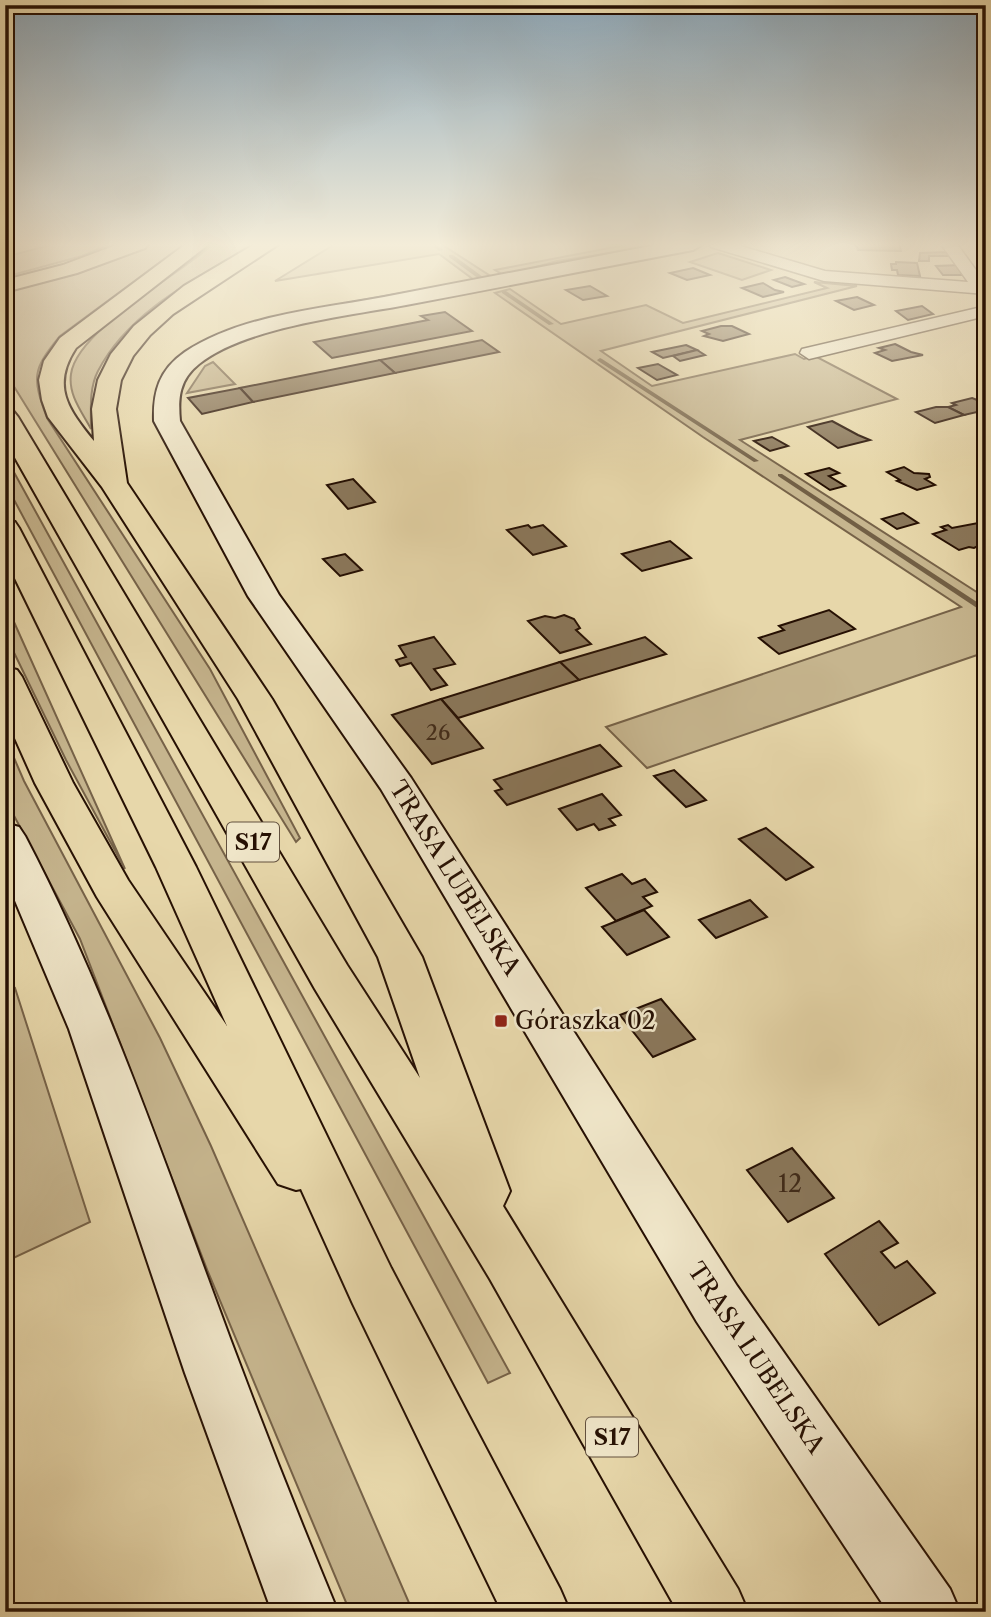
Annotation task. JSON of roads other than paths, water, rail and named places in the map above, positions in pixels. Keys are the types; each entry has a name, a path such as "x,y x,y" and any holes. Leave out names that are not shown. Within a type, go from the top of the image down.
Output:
{"highway":[{"path":"97,319 68,343 56,361 51,380 54,400 61,417 113,483 255,699 400,957 509,1262"},
{"path":"113,483 104,408 106,388 117,362 130,344 155,319"},
{"name":"S17","path":"5,417 331,977 509,1262 715,1612"},
{"path":"5,528 176,867 372,1286 537,1612"},
{"path":"5,677 54,783 112,887 372,1286"}],"street":[{"name":"TRASA LUBELSKA","path":"302,319 235,337 200,353 176,372 165,391 163,400 167,421 264,596 412,806 716,1304 927,1612"},
{"path":"809,353 950,319"},
{"path":"5,836 40,901 80,996 305,1612"}],"waterway":[{"path":"544,319 551,324"},
{"path":"600,360 756,461"},
{"path":"780,475 986,612"}],"place":[{"name":"Góraszka 02","path":"501,1021"}]}
